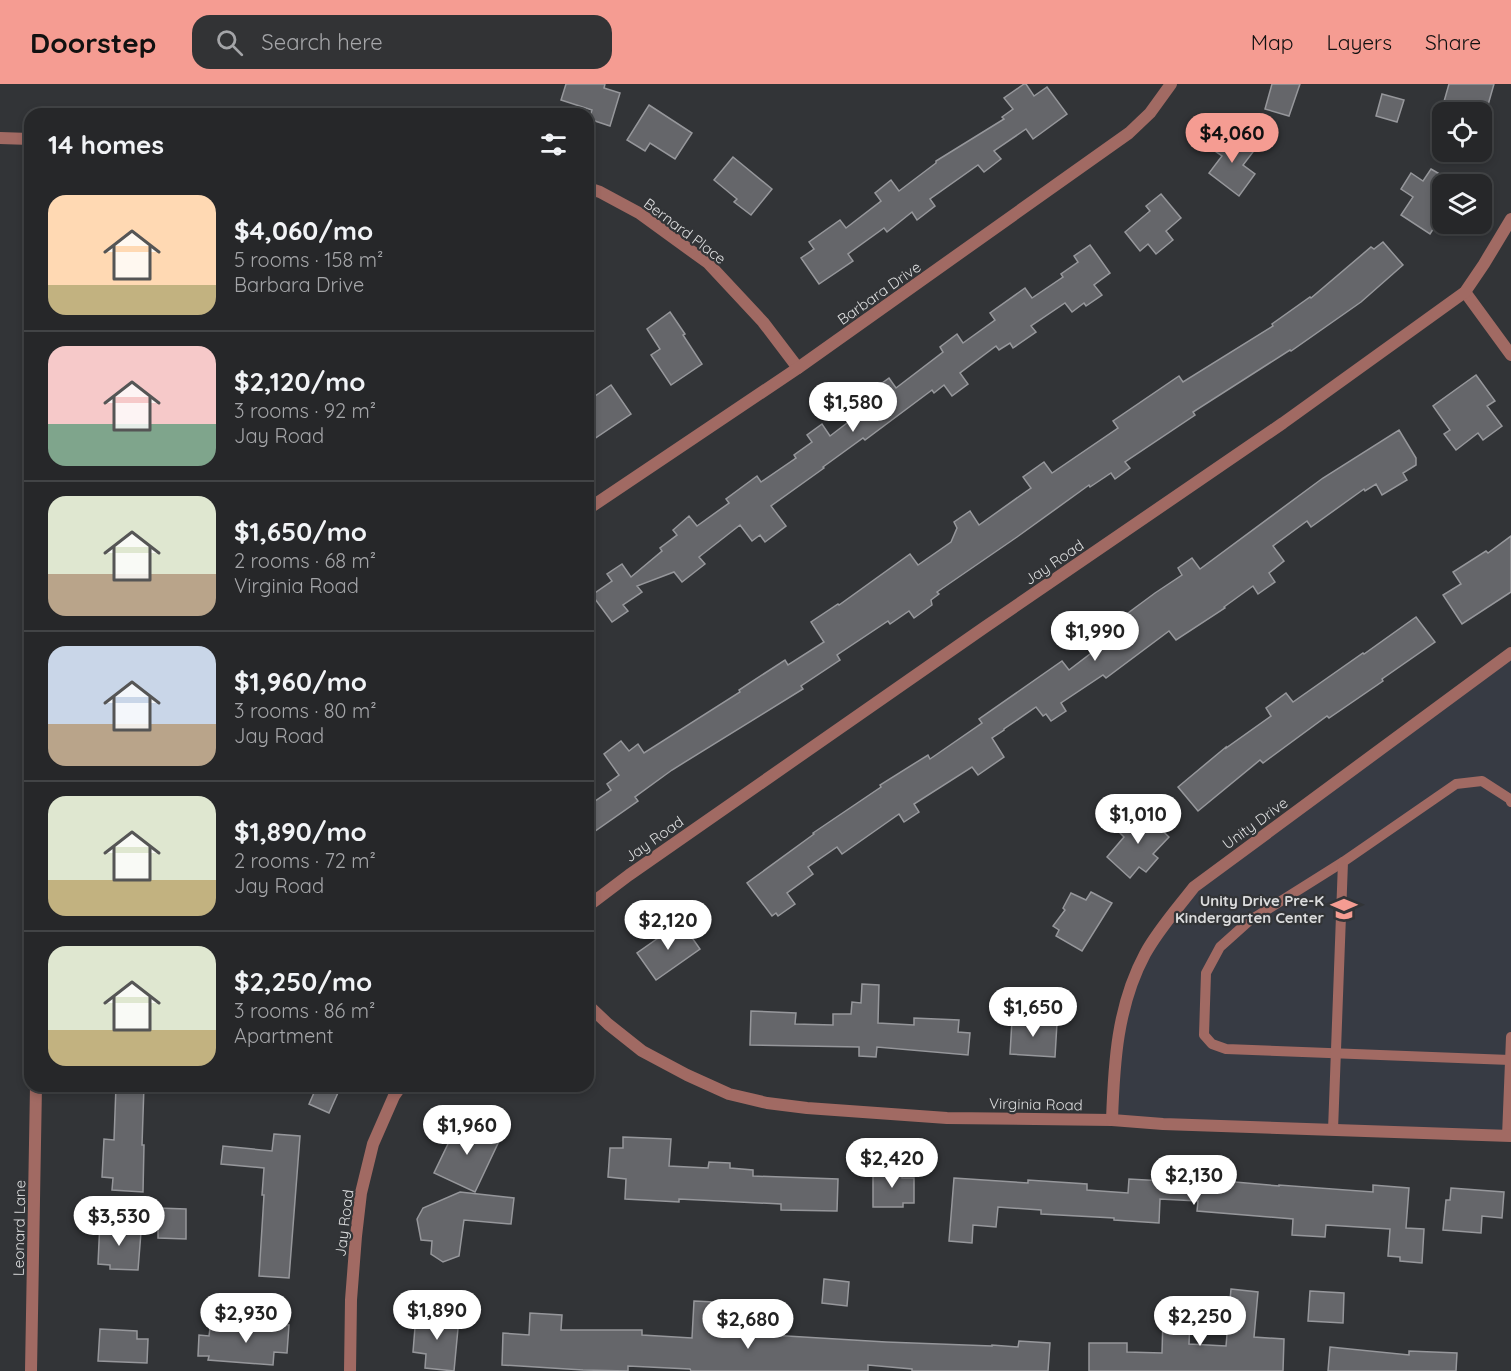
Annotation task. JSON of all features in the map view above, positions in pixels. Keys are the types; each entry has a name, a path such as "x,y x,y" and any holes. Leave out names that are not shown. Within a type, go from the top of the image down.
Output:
{"street":[{"name":"Barbara Drive","path":"594,505 798,368 1129,133 1150,113 1172,84"},
{"path":"0,138 24,139"},
{"name":"Bernard Place","path":"594,190 639,213 708,263 763,322 798,368"},
{"name":"Jay Road","path":"594,902 648,861 1283,423 1465,292 1511,219"},
{"path":"1465,292 1511,355"},
{"name":"Unity Drive","path":"1112,1120 1118,1036 1134,978 1159,931 1194,887 1511,653"},
{"name":"Virginia Road","path":"594,1011 651,1056 729,1094 767,1103 946,1118 1112,1120 1163,1124 1509,1136"},
{"name":"Leonard Lane","path":"31,1371 36,1092"},
{"name":"Jay Road","path":"350,1371 351,1300 361,1193 373,1144 397,1092"}],"lane":[{"path":"1510,1060 1226,1049 1212,1044 1204,1035 1206,973 1220,946 1249,921 1456,784 1482,781 1510,799 1511,802"},
{"path":"1333,1130 1342,861"},
{"path":"1509,1136 1511,1037"}],"shaded area":[{"name":"Unity Drive Pre-K Kindergarten Center","path":"1511,653 1511,1136 1112,1120 1114,1067 1134,978 1194,887"}],"building":[{"path":"566,84 605,84 604,88 620,93 610,126 594,121 594,108 586,108 561,100"},
{"path":"1024,84 1034,96 1047,87 1067,114 1033,139 1026,129 994,151 1001,159 984,172 978,165 930,199 935,206 917,220 912,212 887,232 884,228 848,254 853,261 819,284 801,258 814,249 809,242 840,220 846,228 881,201 875,193 891,180 899,191 936,161 1004,119 1002,117 1013,109 1004,98"},
{"path":"1272,84 1300,84 1289,116 1265,109"},
{"path":"1449,84 1494,84 1489,102 1444,102"},
{"path":"1382,94 1404,100 1397,122 1376,116"},
{"path":"649,105 692,133 675,159 650,143 645,151 627,140"},
{"path":"1225,131 1253,152 1243,165 1255,174 1239,196 1209,173 1222,156 1212,149"},
{"path":"733,157 772,189 751,215 734,202 737,199 714,180"},
{"path":"1431,169 1440,174 1432,174 1432,231 1430,234 1401,215 1413,197 1401,189 1411,173 1423,181"},
{"path":"1161,194 1181,218 1166,231 1173,240 1156,254 1148,244 1140,251 1125,232 1150,211 1146,206"},
{"path":"1383,242 1403,265 1361,302 1291,351 1193,412 1195,415 1125,462 1130,468 1115,479 1111,473 1090,487 1089,485 937,592 939,594 931,600 932,605 914,618 909,611 890,624 888,621 837,655 840,660 801,686 803,689 672,770 635,797 638,801 594,832 594,802 611,790 607,784 619,775 604,754 621,741 629,751 638,744 644,753 740,692 739,690 785,660 788,665 824,642 811,622 839,605 910,554 918,565 951,542 957,528 954,522 970,511 979,525 1031,488 1023,477 1044,462 1052,473 1118,428 1113,421 1179,376 1183,382 1273,326 1272,324 1311,298 1371,247 1374,249"},
{"path":"1090,245 1110,273 1094,285 1102,295 1086,306 1084,303 1072,312 1065,303 1031,326 1036,332 1013,348 1010,343 999,350 996,346 960,373 968,384 952,396 944,385 934,393 932,390 865,440 863,438 823,467 771,506 786,526 765,542 760,535 752,541 740,525 699,557 705,564 682,582 674,572 637,586 642,592 623,605 628,611 612,622 594,598 594,594 612,581 607,574 622,564 631,577 662,551 660,548 677,535 673,530 689,516 697,526 729,503 726,499 757,476 761,482 796,458 794,455 812,442 807,435 822,424 830,436 864,410 862,408 878,395 874,389 889,378 896,388 943,352 940,347 957,334 963,343 995,320 990,313 1025,288 1032,298 1063,277 1061,274 1078,262 1074,256"},
{"path":"670,312 702,364 671,385 651,355 660,349 647,329"},
{"path":"1476,375 1495,401 1487,406 1502,426 1483,440 1478,433 1456,450 1444,434 1450,430 1433,406"},
{"path":"611,385 631,414 594,439 594,397"},
{"path":"1399,430 1416,458 1416,465 1403,473 1407,480 1382,495 1376,484 1365,491 1364,489 1311,527 1307,521 1273,546 1284,561 1269,573 1275,582 1258,594 1253,586 1225,608 1176,640 1169,631 1106,678 1103,675 1061,703 1066,711 1051,721 1046,714 1043,716 1036,707 992,738 1004,757 978,775 972,767 914,804 919,812 904,822 899,814 842,854 837,847 808,867 813,874 787,893 795,904 778,916 776,913 772,916 747,883 813,833 881,787 880,785 928,755 930,759 982,723 979,719 1062,661 1069,670 1099,647 1093,639 1182,575 1178,568 1192,558 1200,569 1323,478"},
{"path":"1511,536 1511,592 1462,624 1443,595 1461,584 1453,572 1486,551 1488,553"},
{"path":"1416,617 1435,642 1382,679 1383,681 1329,718 1327,716 1263,763 1260,760 1198,811 1178,787 1226,747 1271,716 1266,708 1286,693 1293,702"},
{"path":"1134,812 1145,822 1149,818 1169,837 1153,854 1158,858 1146,872 1139,867 1130,878 1107,857 1124,837 1118,831"},
{"path":"1091,892 1112,903 1082,951 1056,936 1059,930 1053,926 1065,910 1063,908 1071,893 1086,900"},
{"path":"681,922 700,949 656,980 637,953"},
{"path":"862,984 879,985 878,1023 914,1025 914,1018 959,1020 958,1032 970,1033 968,1055 877,1047 876,1057 859,1056 859,1047 750,1045 751,1011 796,1013 795,1024 833,1025 833,1014 851,1014 852,1002 861,1003"},
{"path":"1012,1020 1057,1023 1055,1057 1010,1054"},
{"path":"116,1092 144,1092 143,1192 112,1190 113,1178 102,1177 104,1139 114,1140"},
{"path":"314,1092 338,1092 329,1113 309,1104"},
{"path":"460,1119 500,1139 475,1192 434,1173"},
{"path":"274,1134 300,1136 289,1278 259,1276 264,1168 221,1164 223,1146 272,1151"},
{"path":"623,1137 671,1139 669,1166 708,1168 709,1162 730,1163 730,1168 753,1170 753,1176 838,1179 837,1211 781,1210 781,1204 625,1199 626,1179 608,1177 610,1148 623,1148"},
{"path":"873,1171 902,1171 902,1178 914,1178 914,1203 903,1203 903,1207 873,1207"},
{"path":"954,1178 1087,1184 1087,1190 1128,1193 1129,1179 1200,1183 1201,1179 1373,1192 1373,1185 1409,1188 1406,1228 1424,1229 1422,1263 1400,1261 1400,1257 1388,1256 1390,1229 1326,1225 1325,1237 1292,1235 1293,1219 1197,1211 1198,1201 1160,1199 1159,1223 1041,1214 1041,1210 998,1207 996,1227 973,1225 972,1243 949,1241"},
{"path":"1451,1188 1504,1192 1502,1218 1482,1216 1481,1233 1443,1230 1446,1200 1450,1200"},
{"path":"460,1192 514,1198 511,1224 464,1220 459,1256 443,1262 431,1254 432,1241 421,1240 417,1219 423,1208"},
{"path":"158,1208 186,1209 186,1239 158,1238"},
{"path":"100,1221 121,1222 120,1231 141,1232 138,1270 110,1269 110,1265 98,1264"},
{"path":"824,1279 849,1282 847,1306 822,1303"},
{"path":"1231,1289 1258,1292 1254,1337 1284,1339 1283,1371 1089,1371 1089,1343 1127,1343 1127,1352 1162,1353 1163,1318 1190,1319 1189,1344 1226,1346"},
{"path":"1310,1291 1344,1293 1343,1323 1308,1321"},
{"path":"694,1301 736,1303 735,1333 1018,1347 1019,1341 1050,1343 1048,1371 912,1371 912,1369 868,1365 868,1371 691,1371 690,1369 628,1366 628,1371 502,1365 503,1333 529,1335 530,1313 562,1315 561,1330 642,1330 642,1335 692,1338"},
{"path":"416,1315 459,1318 454,1371 425,1368 426,1354 413,1352"},
{"path":"242,1322 289,1325 287,1353 274,1352 273,1365 208,1360 209,1356 198,1356 199,1335 209,1336 210,1328 242,1331"},
{"path":"100,1329 137,1331 137,1339 148,1339 147,1363 98,1361"},
{"path":"1330,1347 1409,1355 1409,1351 1457,1353 1456,1371 1328,1371"}],"place":[{"name":"Unity Drive Pre-K Kindergarten Center","path":"1344,909"}]}
